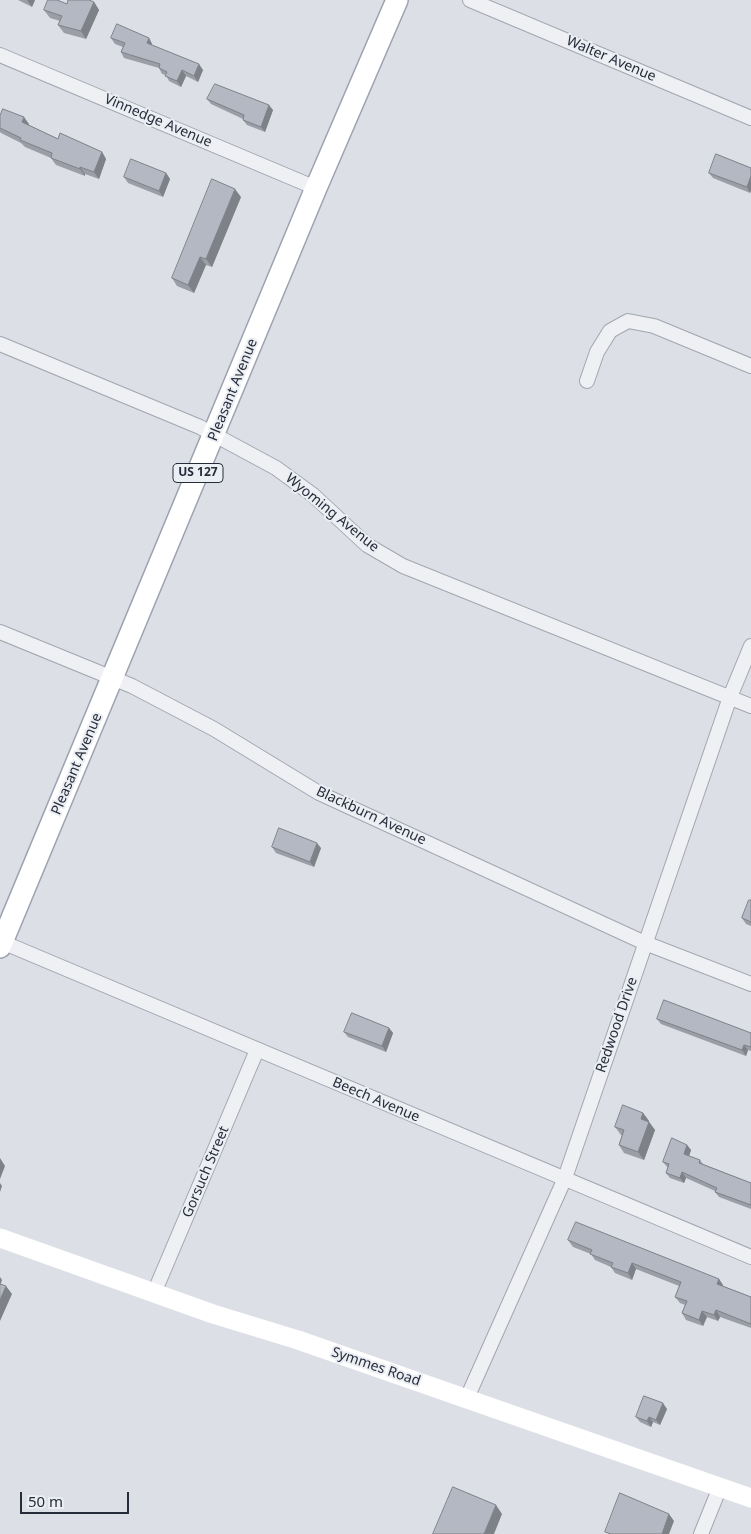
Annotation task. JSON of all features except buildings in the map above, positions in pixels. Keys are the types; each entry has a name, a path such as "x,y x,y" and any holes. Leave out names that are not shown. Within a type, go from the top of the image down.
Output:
{"main road":[{"name":"Pleasant Avenue","path":"1,945 316,188 398,0"}],"street":[{"name":"Walter Avenue","path":"470,0 751,118"},
{"name":"Vinnedge Avenue","path":"0,55 316,188"},
{"path":"587,381 597,352 610,331 628,321 654,326 751,366"},
{"name":"Wyoming Avenue","path":"0,344 215,434 276,468 313,495 368,545 403,566 751,706"},
{"name":"Blackburn Avenue","path":"0,632 132,686 214,729 319,792 645,943 751,984"},
{"name":"Redwood Drive","path":"467,1398 565,1178 730,697 751,646"},
{"name":"Beech Avenue","path":"1,945 751,1257"},
{"name":"Gorsuch Street","path":"154,1293 257,1050"},
{"name":"Symmes Road","path":"0,1238 154,1293 467,1398 751,1498"},
{"path":"701,1534 720,1487"}]}
